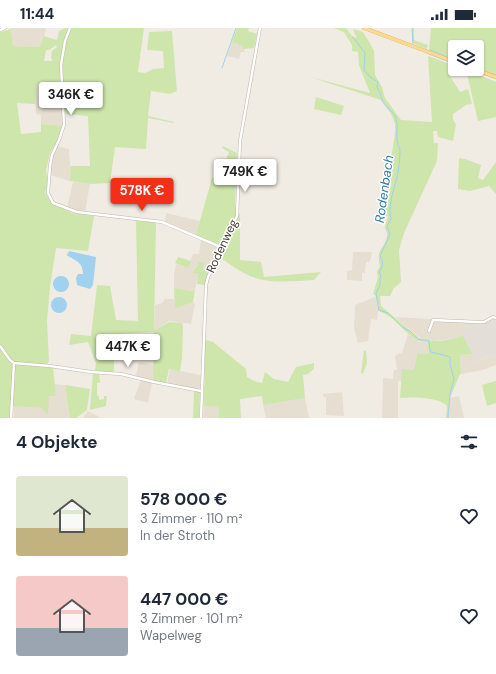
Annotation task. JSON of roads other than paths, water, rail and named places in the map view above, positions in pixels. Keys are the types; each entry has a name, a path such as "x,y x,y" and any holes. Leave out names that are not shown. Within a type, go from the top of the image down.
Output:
{"main road":[{"path":"364,28 448,59"},
{"path":"484,73 496,77"}],"street":[{"path":"0,30 5,28"},
{"path":"70,28 65,41 61,66 64,125 50,160 48,190 50,200 53,203 77,212 162,222 223,248"},
{"name":"Rodenweg","path":"201,418 206,285 208,277 237,216 240,141 260,28"},
{"path":"429,331 433,320 484,322 493,317 496,318"},
{"path":"0,346 14,363 121,374 201,391"},
{"path":"11,418 14,363"}],"water":[{"path":"69,251 96,257 93,285 90,289 77,285 76,278 78,274 83,274 83,270 79,263 67,255"},
{"path":"61,276 67,278 69,284 67,290 61,292 55,290 53,284 55,278"},
{"path":"59,297 65,299 67,305 65,311 59,313 53,311 51,305 53,299"}],"waterway":[{"path":"222,68 236,28"},
{"path":"412,28 413,43"},
{"name":"Rodenbach","path":"353,37 365,53 364,70 370,77 378,82 377,88 380,92 382,100 394,114 397,125 397,141 400,150 398,173 390,206 391,219 387,226 390,234 380,256 382,264 379,272 381,276 380,285 376,293 379,310 388,313 402,327 410,331 418,339 429,340 431,352 450,357 450,364 454,379 450,394 448,418"},
{"path":"430,50 448,57"},
{"path":"429,54 448,61"}]}
